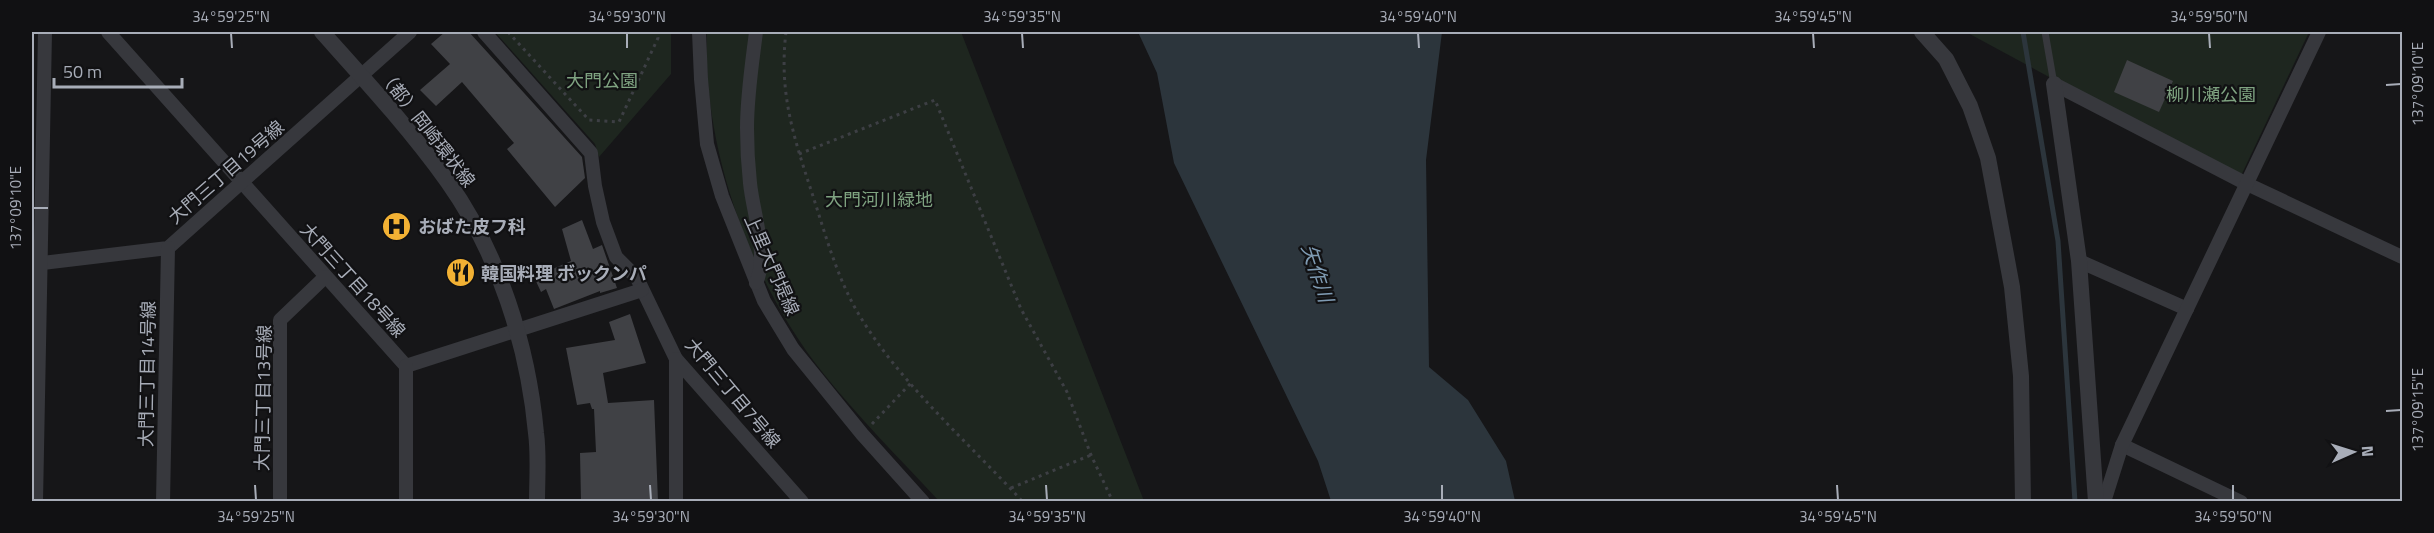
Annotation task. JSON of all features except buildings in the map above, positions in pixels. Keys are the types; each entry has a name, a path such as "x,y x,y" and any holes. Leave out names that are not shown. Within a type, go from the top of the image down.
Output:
{"street":[{"path":"36,501 36,264 45,32"},
{"name":"大門三丁目18号線","path":"108,32 406,366"},
{"name":"（都）岡崎環状線","path":"322,32 449,183 480,236 500,280 529,377 537,435 537,501"},
{"name":"大門三丁目19号線","path":"36,264 168,248 410,32"},
{"name":"大門三丁目7号線","path":"484,32 591,153 603,222 616,257 636,278 676,359 802,501"},
{"name":"上里大門堤線","path":"699,32 708,144 722,196 764,301 793,349 862,434 923,501"},
{"path":"756,32 749,80 747,128 750,184 762,257 761,272 756,283"},
{"path":"1922,32 1946,59 1970,106 1989,158 2012,287 2021,376 2023,501"},
{"path":"2104,501 2122,445 2319,32"},
{"path":"2054,84 2247,184 2403,257"},
{"path":"2054,84 2079,261 2096,501"},
{"name":"大門三丁目14号線","path":"163,501 168,248"},
{"path":"2079,261 2187,309"},
{"name":"大門三丁目13号線","path":"280,501 280,320 325,277"},
{"path":"406,501 406,366 642,290"},
{"path":"676,359 676,501"},
{"path":"2122,445 2241,501"}],"lane":[{"path":"2045,32 2054,84"}],"path":[{"path":"508,32 589,120 620,122 657,38 657,32"},
{"path":"786,32 783,55 788,116 842,280 854,307 891,360 911,383 1023,501"},
{"path":"799,154 935,100 1022,309 1067,392 1091,455 1113,501"},
{"path":"862,434 911,383"},
{"path":"1011,488 1091,455"}],"green space":[{"name":"大門公園","path":"495,32 671,32 671,74 599,157 595,144"},
{"name":"大門河川緑地","path":"707,32 961,32 1144,501 939,501 880,438 823,373 797,337 753,256 736,212 713,122 708,76"},
{"name":"柳川瀬公園","path":"1966,32 2309,32 2239,180"}],"water":[{"name":"矢作川","path":"1138,32 1442,32 1426,160 1429,367 1468,400 1506,461 1515,501 1331,501 1318,461 1174,163 1157,73"}],"waterway":[{"path":"2023,32 2058,241 2075,502"}],"place":[{"name":"おばた皮フ科","path":"397,226"},
{"name":"韓国料理 ボックンパ","path":"460,273"}]}
